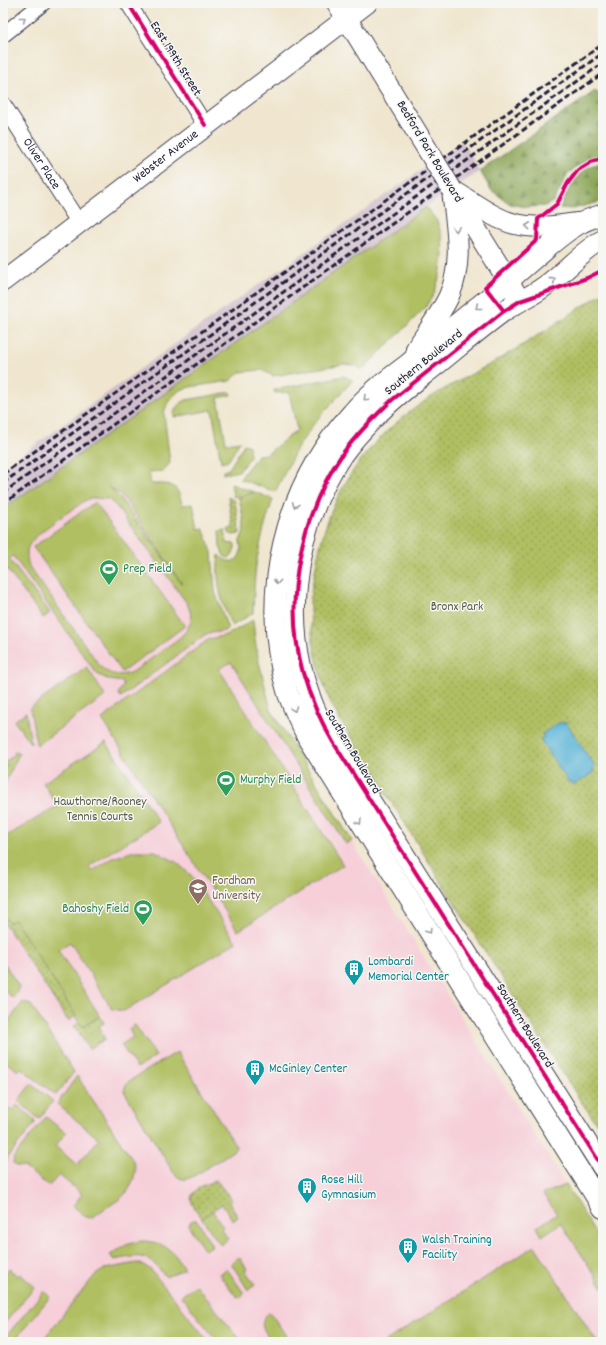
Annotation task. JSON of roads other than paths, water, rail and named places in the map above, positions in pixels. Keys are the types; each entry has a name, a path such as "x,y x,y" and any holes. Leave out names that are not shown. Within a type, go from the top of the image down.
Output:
{"main road":[{"name":"Webster Avenue","path":"3,281 205,125 342,11 367,3"},
{"name":"Bedford Park Boulevard","path":"342,11 520,301"},
{"path":"452,190 514,224 549,226 581,222"},
{"path":"407,364 445,304 455,278 458,248 452,190"},
{"name":"Southern Boulevard","path":"603,214 581,222 561,236 508,282 366,398 337,430 321,452 307,478 289,520 282,543 275,594 275,620 283,672 297,718 309,740 603,1208"},
{"name":"Southern Boulevard","path":"603,240 594,245 545,287 504,312 392,400 359,434 343,454 319,497 302,546 295,597 298,647 305,678 320,720 329,737 603,1168"}],"street":[{"path":"3,35 43,3"},
{"name":"East 199th Street","path":"128,3 205,125"},
{"name":"Oliver Place","path":"3,104 79,223"}],"water":[{"path":"560,722 562,724 566,722 595,767 592,769 594,772 574,785 572,782 569,783 540,739 544,737 542,734"}],"railway":[{"path":"3,474 603,44"},
{"path":"3,483 603,53"},
{"path":"3,493 603,63"},
{"path":"3,504 603,73"}],"place":[{"name":"Prep Field","path":"109,586"},
{"name":"Murphy Field","path":"226,797"},
{"name":"Fordham University","path":"198,905"},
{"name":"Bahoshy Field","path":"143,926"},
{"name":"Lombardi Memorial Center","path":"354,986"},
{"name":"McGinley Center","path":"255,1086"},
{"name":"Rose Hill Gymnasium","path":"307,1204"},
{"name":"Walsh Training Facility","path":"408,1264"}],"park label":[{"name":"Bronx Park","path":"457,607"},
{"name":"Hawthorne/Rooney Tennis Courts","path":"100,810"}]}
